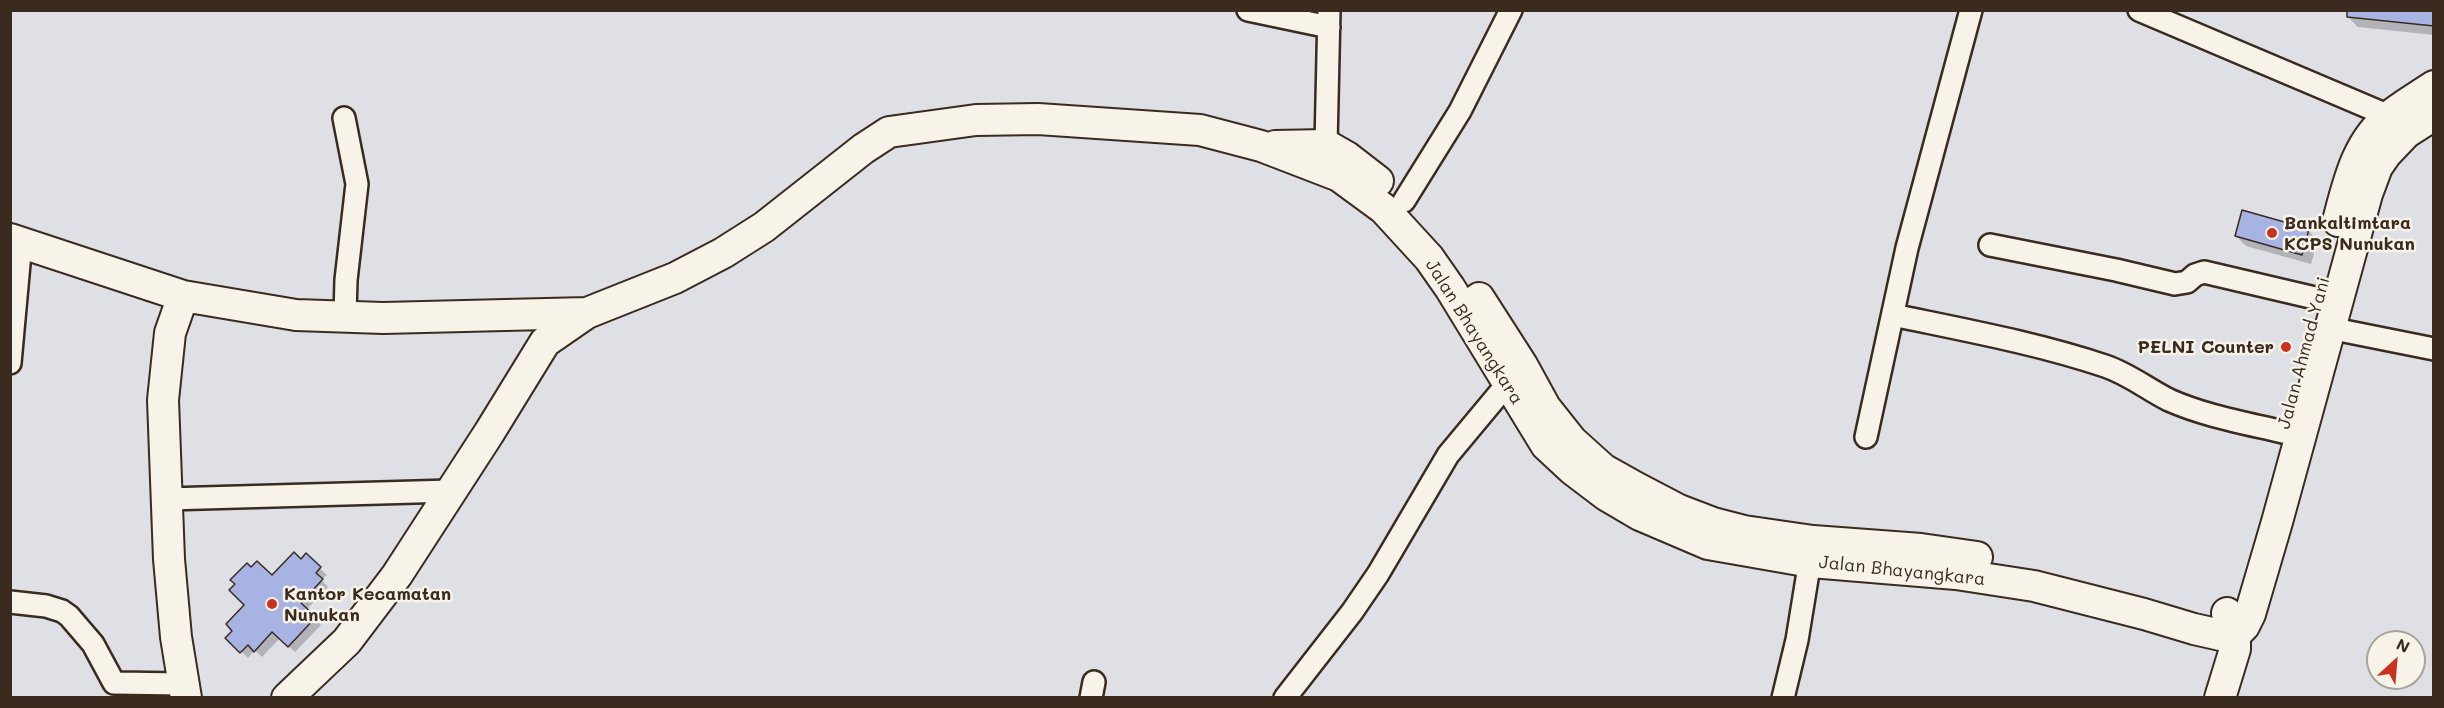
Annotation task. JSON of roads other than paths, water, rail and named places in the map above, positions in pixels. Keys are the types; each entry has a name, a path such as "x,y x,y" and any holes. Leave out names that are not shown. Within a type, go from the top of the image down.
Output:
{"main road":[{"name":"Jalan Ahmad Yani","path":"2231,624 2244,626 2250,614 2276,492 2283,432 2354,166 2373,132 2389,116 2433,86"},
{"name":"Jalan Ahmad Yani","path":"2276,492 2329,328 2367,194 2377,167 2406,134 2433,115"},
{"name":"Jalan Bhayangkara","path":"587,313 675,278 723,253 764,227 863,149 889,132 976,120 1038,119 1200,130 1261,146 1324,157 1347,157 1404,201 1448,249 1522,365 1545,407 1572,441 1603,470 1680,510 1713,523 1812,552"},
{"name":"Jalan Bhayangkara","path":"1324,157 1339,176 1375,202 1429,258 1450,288 1546,445 1572,470 1606,495 1640,515 1708,544 1812,552 2034,586 2225,636 2231,624"},
{"path":"16,240 183,296 296,315 383,318 587,313"},
{"path":"183,296 170,333 163,400 169,559 176,637 185,691"},
{"path":"287,698 347,641 397,575 545,342 587,313"},
{"path":"2220,698 2235,649 2231,624"}],"street":[{"path":"1248,10 1329,19 1324,157"},
{"path":"1404,201 1460,111 1511,10"},
{"path":"1866,437 1907,248 1971,10"},
{"path":"2139,10 2389,116"},
{"path":"344,118 357,184 346,280 345,315"},
{"path":"10,363 16,240"},
{"path":"1990,245 2175,284 2187,282 2194,275 2204,272 2319,299"},
{"path":"1893,315 2019,342 2107,366 2181,404 2208,414 2283,432"},
{"path":"2329,328 2433,349"},
{"path":"1285,698 1352,612 1378,574 1448,454 1508,383"},
{"path":"167,499 451,491"},
{"path":"1783,698 1797,640 1812,552"},
{"path":"10,602 46,606 69,616 93,644 114,683 185,691"}],"place":[{"name":"Bankaltimtara KCPS Nunukan","path":"2272,233"},
{"name":"PELNI Counter","path":"2286,347"},
{"name":"Kantor Kecamatan Nunukan","path":"272,604"}]}
